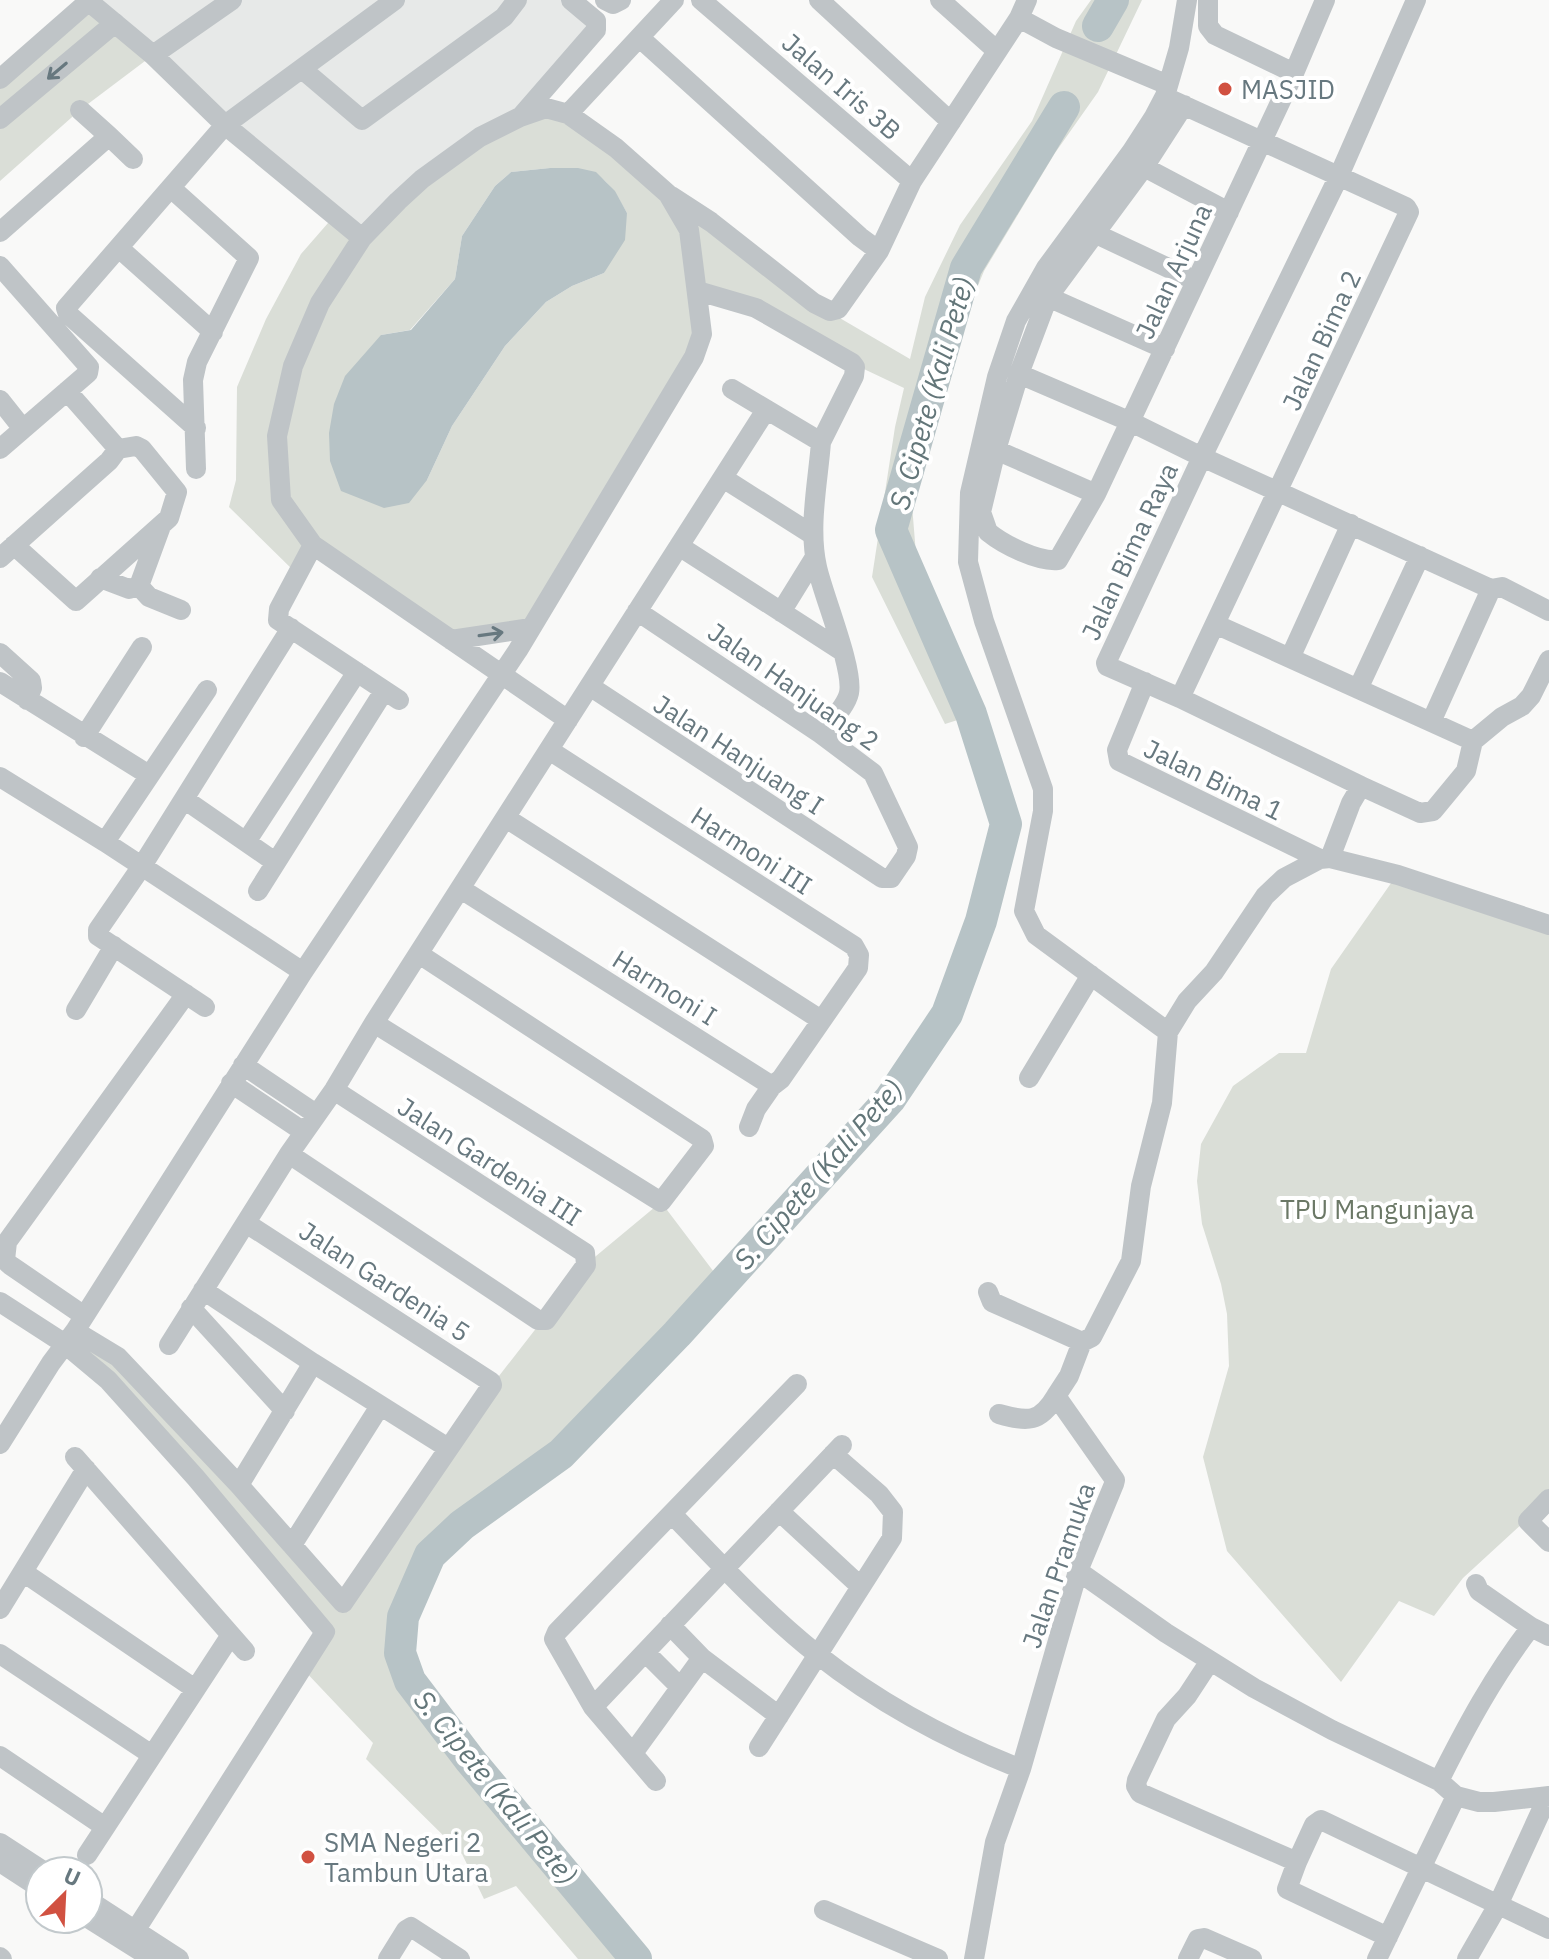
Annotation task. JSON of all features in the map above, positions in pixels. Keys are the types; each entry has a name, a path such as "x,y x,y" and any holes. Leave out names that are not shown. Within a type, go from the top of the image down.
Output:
{"street":[{"path":"196,428 68,314 66,308 225,125 395,0"},
{"path":"302,69 362,120 504,17 517,0"},
{"path":"520,117 596,30 596,21 571,0"},
{"path":"605,0 613,4 621,0"},
{"path":"568,114 674,0"},
{"path":"819,0 951,122"},
{"path":"940,0 997,51"},
{"path":"1168,1032 1036,935 1024,911 1043,811 1043,789 984,621 968,562 970,493 997,377 1016,321 1046,268 1132,151 1166,91 1179,48 1187,0"},
{"path":"1208,0 1208,26 1215,35 1294,73"},
{"name":"Jalan Arjuna","path":"996,450 981,512 984,522 992,536 1027,553 1058,560 1096,494 1131,422 1294,73 1324,0"},
{"name":"Jalan Bima Raya","path":"1416,0 1338,178 1106,663 1420,813 1433,811 1466,771 1473,741"},
{"path":"0,79 88,1 153,55 225,125 362,238"},
{"path":"153,55 229,1"},
{"name":"Jalan Iris 3B","path":"714,3 912,181"},
{"path":"570,717 313,545 281,500 277,436 293,366 320,303 362,238 422,179 480,137 546,108 568,114 616,148 668,194 711,222 814,303 830,311 838,309 879,251 912,181 1023,9 1056,38 1123,65 1184,105 1338,178"},
{"path":"0,119 115,23"},
{"path":"640,38 879,251"},
{"path":"1096,494 996,450 1019,374 1048,297 1144,167 1184,105"},
{"path":"80,110 133,159"},
{"path":"0,232 109,136"},
{"path":"1144,167 1229,212"},
{"name":"Jalan Bima 2","path":"1180,698 1409,212 1406,207 1338,178"},
{"path":"171,188 249,258 197,362 193,380 196,469"},
{"path":"0,1444 303,972 503,674 694,357 702,334 689,230 668,194"},
{"path":"1094,233 1196,281"},
{"path":"119,248 213,332"},
{"path":"0,266 89,367 88,373 0,449"},
{"path":"698,291 756,308 855,367 854,376 821,442 813,535 815,557 842,651 849,693 821,734"},
{"path":"1048,297 1165,349"},
{"path":"1019,374 1131,422 1491,589 1502,587 1549,611"},
{"path":"732,389 821,442"},
{"path":"67,391 118,449"},
{"path":"0,400 23,429"},
{"path":"169,1345 766,410"},
{"path":"136,446 142,449 177,492 169,518 161,526 80,599 73,600 7,551 109,461 118,449 136,446"},
{"path":"723,478 813,535"},
{"path":"1290,658 1351,524"},
{"path":"139,586 161,526"},
{"path":"258,891 391,696 278,620 277,614 313,545"},
{"path":"679,546 842,651"},
{"path":"1358,689 1420,556"},
{"path":"781,612 815,557"},
{"path":"100,578 129,589 139,586"},
{"path":"139,586 149,597 181,610"},
{"path":"1431,722 1491,589"},
{"name":"Jalan Hanjuang 2","path":"637,611 821,734 873,773 908,847 906,856 891,878 882,878 860,864"},
{"path":"1215,624 1473,741 1502,717 1522,706 1531,696 1549,660"},
{"path":"205,1007 98,936 98,930 142,866 291,628"},
{"path":"451,640 531,628"},
{"path":"84,737 142,647"},
{"path":"0,653 31,681 32,688 27,700"},
{"path":"246,842 357,672"},
{"path":"0,682 149,775"},
{"name":"Jalan Bima 1","path":"1145,682 1117,750 1119,761 1325,859"},
{"name":"Jalan Hanjuang I","path":"591,687 860,864"},
{"path":"105,842 207,690"},
{"name":"Harmoni III","path":"549,750 854,946 859,955 858,968 821,1020"},
{"path":"0,777 303,972"},
{"path":"1325,859 1361,786"},
{"path":"184,799 275,862"},
{"path":"506,818 821,1020 781,1079 772,1086 756,1109 749,1127"},
{"path":"999,1414 1020,1420 1036,1418 1049,1408 1069,1376 1082,1342 1092,1337 1131,1261 1141,1186 1162,1103 1168,1032 1187,1001 1214,972 1265,896 1284,878 1325,859 1391,873 1549,925"},
{"name":"Harmoni I","path":"461,889 772,1086"},
{"path":"76,1010 114,946"},
{"path":"374,1023 661,1202 704,1146 702,1139 419,954"},
{"path":"1029,1078 1091,975"},
{"path":"135,1931 325,1632 196,1478 118,1391 74,1330 5,1260 7,1242 186,994"},
{"path":"243,1065 316,1114"},
{"path":"231,1083 304,1132"},
{"name":"Jalan Gardenia III","path":"289,1154 538,1320 546,1320 586,1265 585,1253 334,1090"},
{"name":"Jalan Gardenia 5","path":"246,1223 489,1380 492,1385 448,1448"},
{"path":"0,1302 74,1330 118,1357 239,1485 343,1603 448,1448 203,1290"},
{"path":"988,1292 992,1302 1082,1342"},
{"path":"191,1308 285,1411"},
{"path":"239,1485 313,1363"},
{"path":"656,1781 593,1707 554,1639 557,1632 797,1384"},
{"name":"Jalan Pramuka","path":"974,1959 995,1842 1021,1769 1078,1571 1115,1480 1056,1396"},
{"path":"292,1545 380,1406"},
{"path":"593,1707 838,1450 893,1512 892,1538 759,1747"},
{"path":"0,1609 6,1587 23,1572 81,1463 245,1651"},
{"path":"1549,1499 1528,1521 1549,1542"},
{"path":"779,1511 860,1586"},
{"path":"672,1514 723,1568 817,1655 898,1711 959,1744 1021,1769"},
{"path":"1078,1571 1166,1633 1254,1688 1332,1730 1439,1781 1456,1796 1479,1802 1548,1796"},
{"path":"23,1572 195,1689"},
{"path":"1439,1781 1477,1706 1504,1662 1540,1631 1479,1591 1476,1584"},
{"path":"670,1625 702,1658 779,1716"},
{"path":"87,1855 231,1635"},
{"path":"645,1652 680,1687"},
{"path":"0,1654 152,1755"},
{"path":"633,1753 702,1658"},
{"path":"1210,1661 1187,1696 1166,1719 1137,1780 1137,1790 1297,1862"},
{"path":"0,1756 105,1827"},
{"path":"1377,1959 1456,1796"},
{"path":"1467,1959 1498,1905 1548,1796"},
{"path":"1388,1937 1287,1889 1314,1825 1321,1820 1549,1929"},
{"path":"0,1843 24,1859"},
{"path":"0,1862 24,1878"},
{"path":"824,1910 938,1959"},
{"path":"104,1911 179,1959"},
{"path":"388,1959 411,1927 460,1959"},
{"path":"104,1928 153,1959"},
{"path":"1188,1959 1198,1939 1204,1938 1252,1959"}],"shaded area":[{"path":"87,0 569,0 596,25 520,117 362,238"},
{"path":"578,168 596,172 615,191 627,213 625,240 604,273 572,286 546,302 505,346 452,426 427,480 409,503 384,508 341,491 330,461 329,433 334,404 345,376 381,335 411,330 455,279 462,236 495,186 511,172"}],"green space":[{"path":"1091,0 1142,0 1098,92 1055,153 984,271 951,351 924,443 912,505 916,554 986,711 945,724 872,577 904,388 699,291 702,334 531,628 451,640 313,545 297,574 229,507 236,480 237,387 266,319 301,254 335,215 363,238 433,171 546,108 814,303 910,359 925,297 960,225 1032,121 1076,21","holes":["578,169 597,175 612,189 627,213 604,273 572,286 546,302 505,346 452,426 427,480 381,335 410,330 455,279 462,236 495,186 511,172"]},
{"path":"89,1 153,55 80,110 0,181 0,79"},
{"name":"TPU Mangunjaya","path":"1396,876 1549,920 1549,1499 1463,1578 1434,1616 1399,1601 1341,1682 1227,1551 1203,1457 1229,1366 1227,1314 1202,1224 1197,1181 1201,1144 1233,1086 1279,1053 1306,1053 1331,969"},
{"path":"661,1202 723,1284 561,1454 475,1515 430,1555 403,1617 400,1653 410,1681 637,1959 578,1959 516,1886 484,1899 462,1854 366,1759 373,1743 302,1668 325,1632 108,1380 75,1331 118,1357 343,1603 492,1385 548,1313 590,1261"}],"waterway":[{"name":"S. Cipete (Kali Pete)","path":"1098,26 1113,0"},
{"name":"S. Cipete (Kali Pete)","path":"636,1959 470,1760 410,1681 400,1653 403,1617 430,1555 462,1525 561,1454 677,1334 890,1099 947,1014 981,921 1006,824 971,714 891,530 966,268 1064,107"}],"place":[{"name":"MASJID","path":"1225,89"},
{"name":"SMA Negeri 2 Tambun Utara","path":"308,1857"}]}
